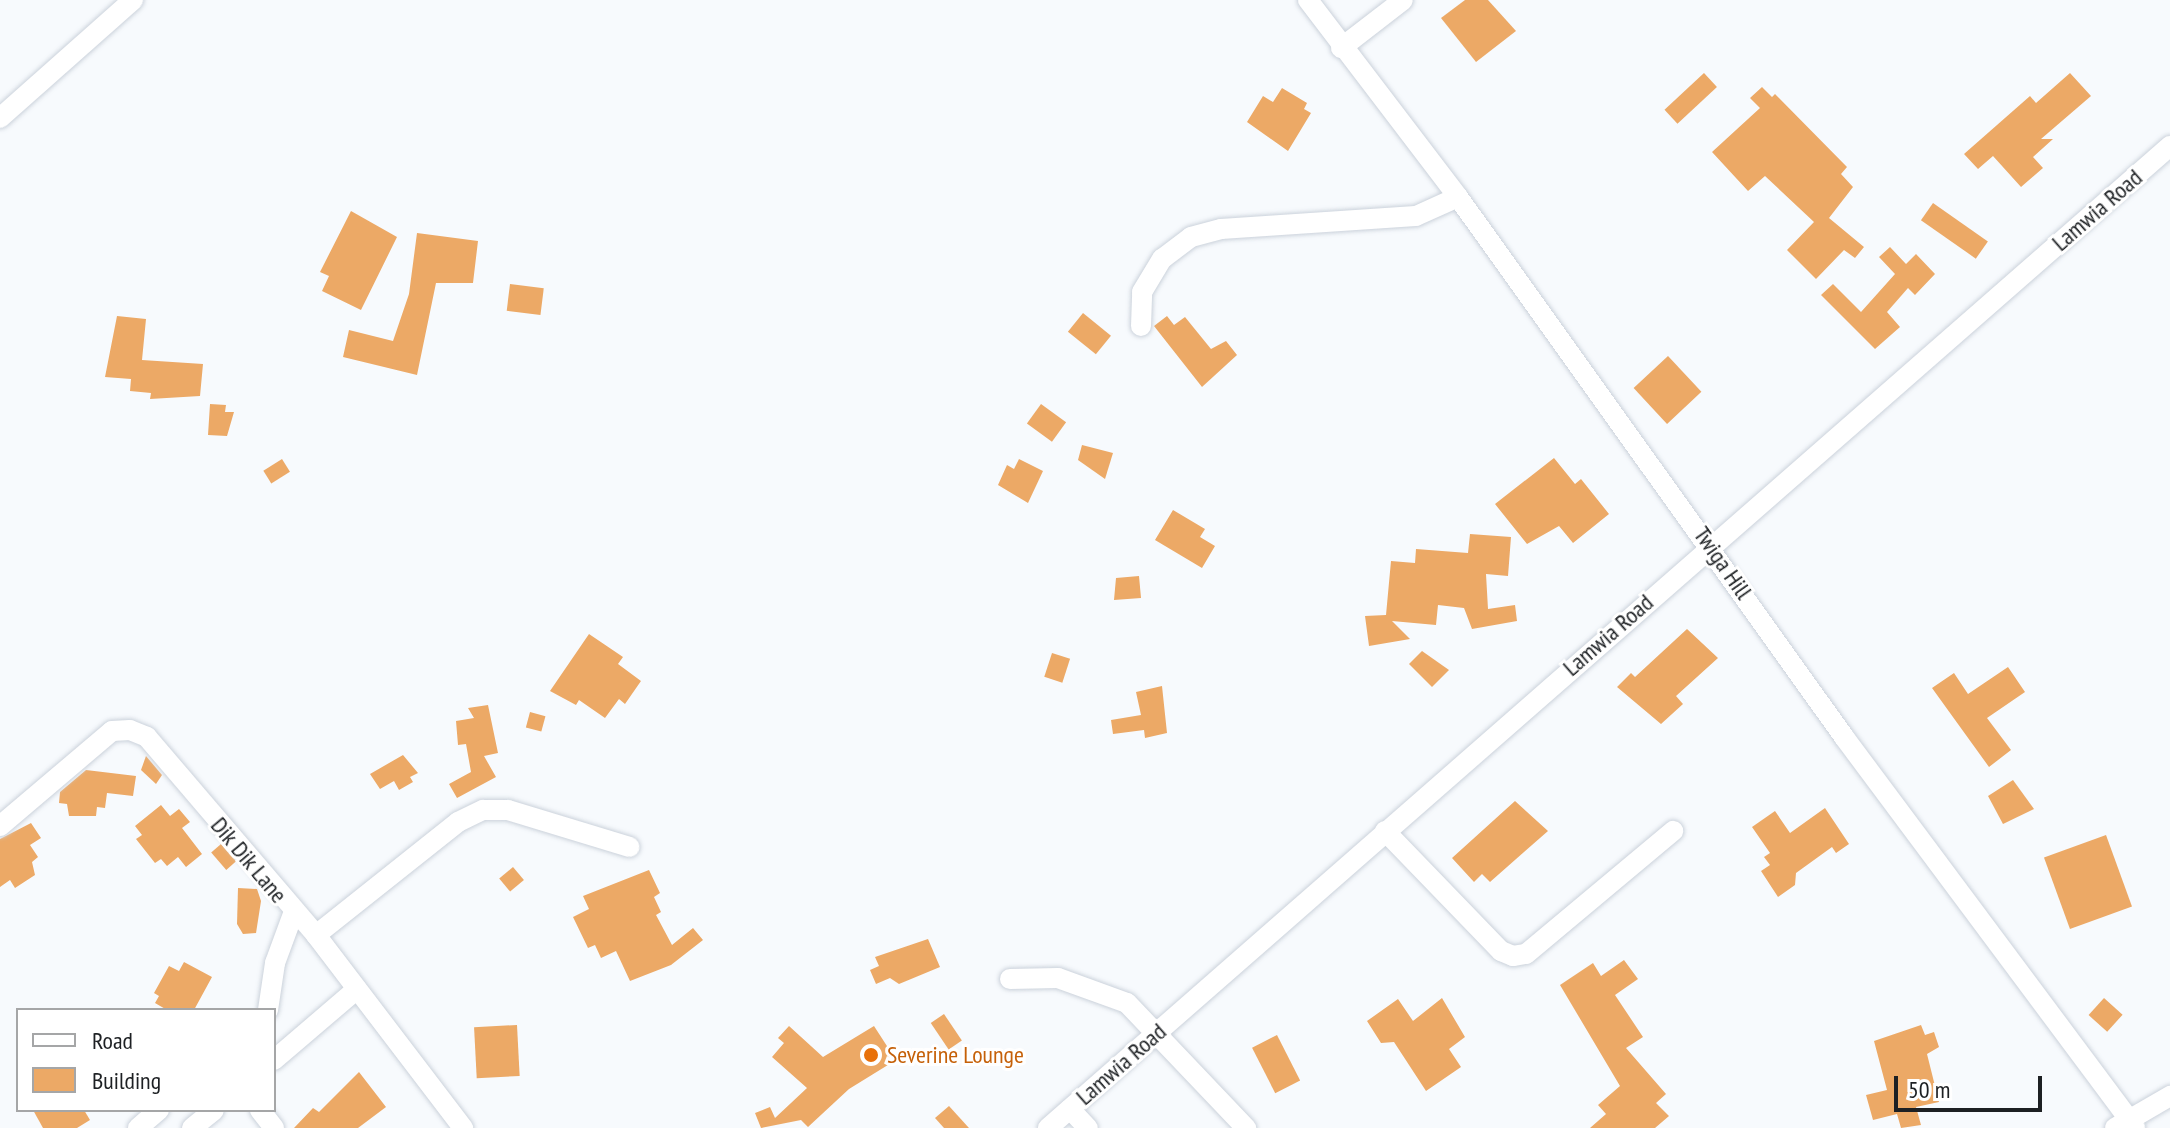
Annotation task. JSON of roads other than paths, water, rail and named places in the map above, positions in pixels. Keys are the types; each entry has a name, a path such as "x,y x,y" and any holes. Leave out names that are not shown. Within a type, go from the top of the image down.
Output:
{"street":[{"path":"0,118 133,0"},
{"name":"Twiga Hill","path":"1308,0 1341,48 1458,197 1711,544 1844,737 2126,1124"},
{"path":"1341,48 1403,0"},
{"name":"Lamwia Road","path":"1048,1128 1711,544 2170,146"},
{"path":"1141,326 1142,292 1162,259 1191,237 1221,229 1416,216 1458,197"},
{"name":"Dik Dik Lane","path":"0,826 112,731 130,730 147,737 293,914 316,935 463,1128"},
{"path":"316,935 458,822 483,810 508,810 630,847"},
{"path":"1385,831 1501,951 1513,956 1526,954 1673,831"},
{"path":"268,1008 275,963 293,914"},
{"path":"1010,979 1058,978 1127,1003 1246,1128"},
{"path":"276,1058 357,989"},
{"path":"2126,1124 2170,1096"},
{"path":"1070,1109 1088,1128"},
{"path":"138,1128 157,1112"},
{"path":"192,1128 212,1112"},
{"path":"262,1112 274,1128"}],"place":[{"name":"Severine Lounge","path":"871,1055"}]}
